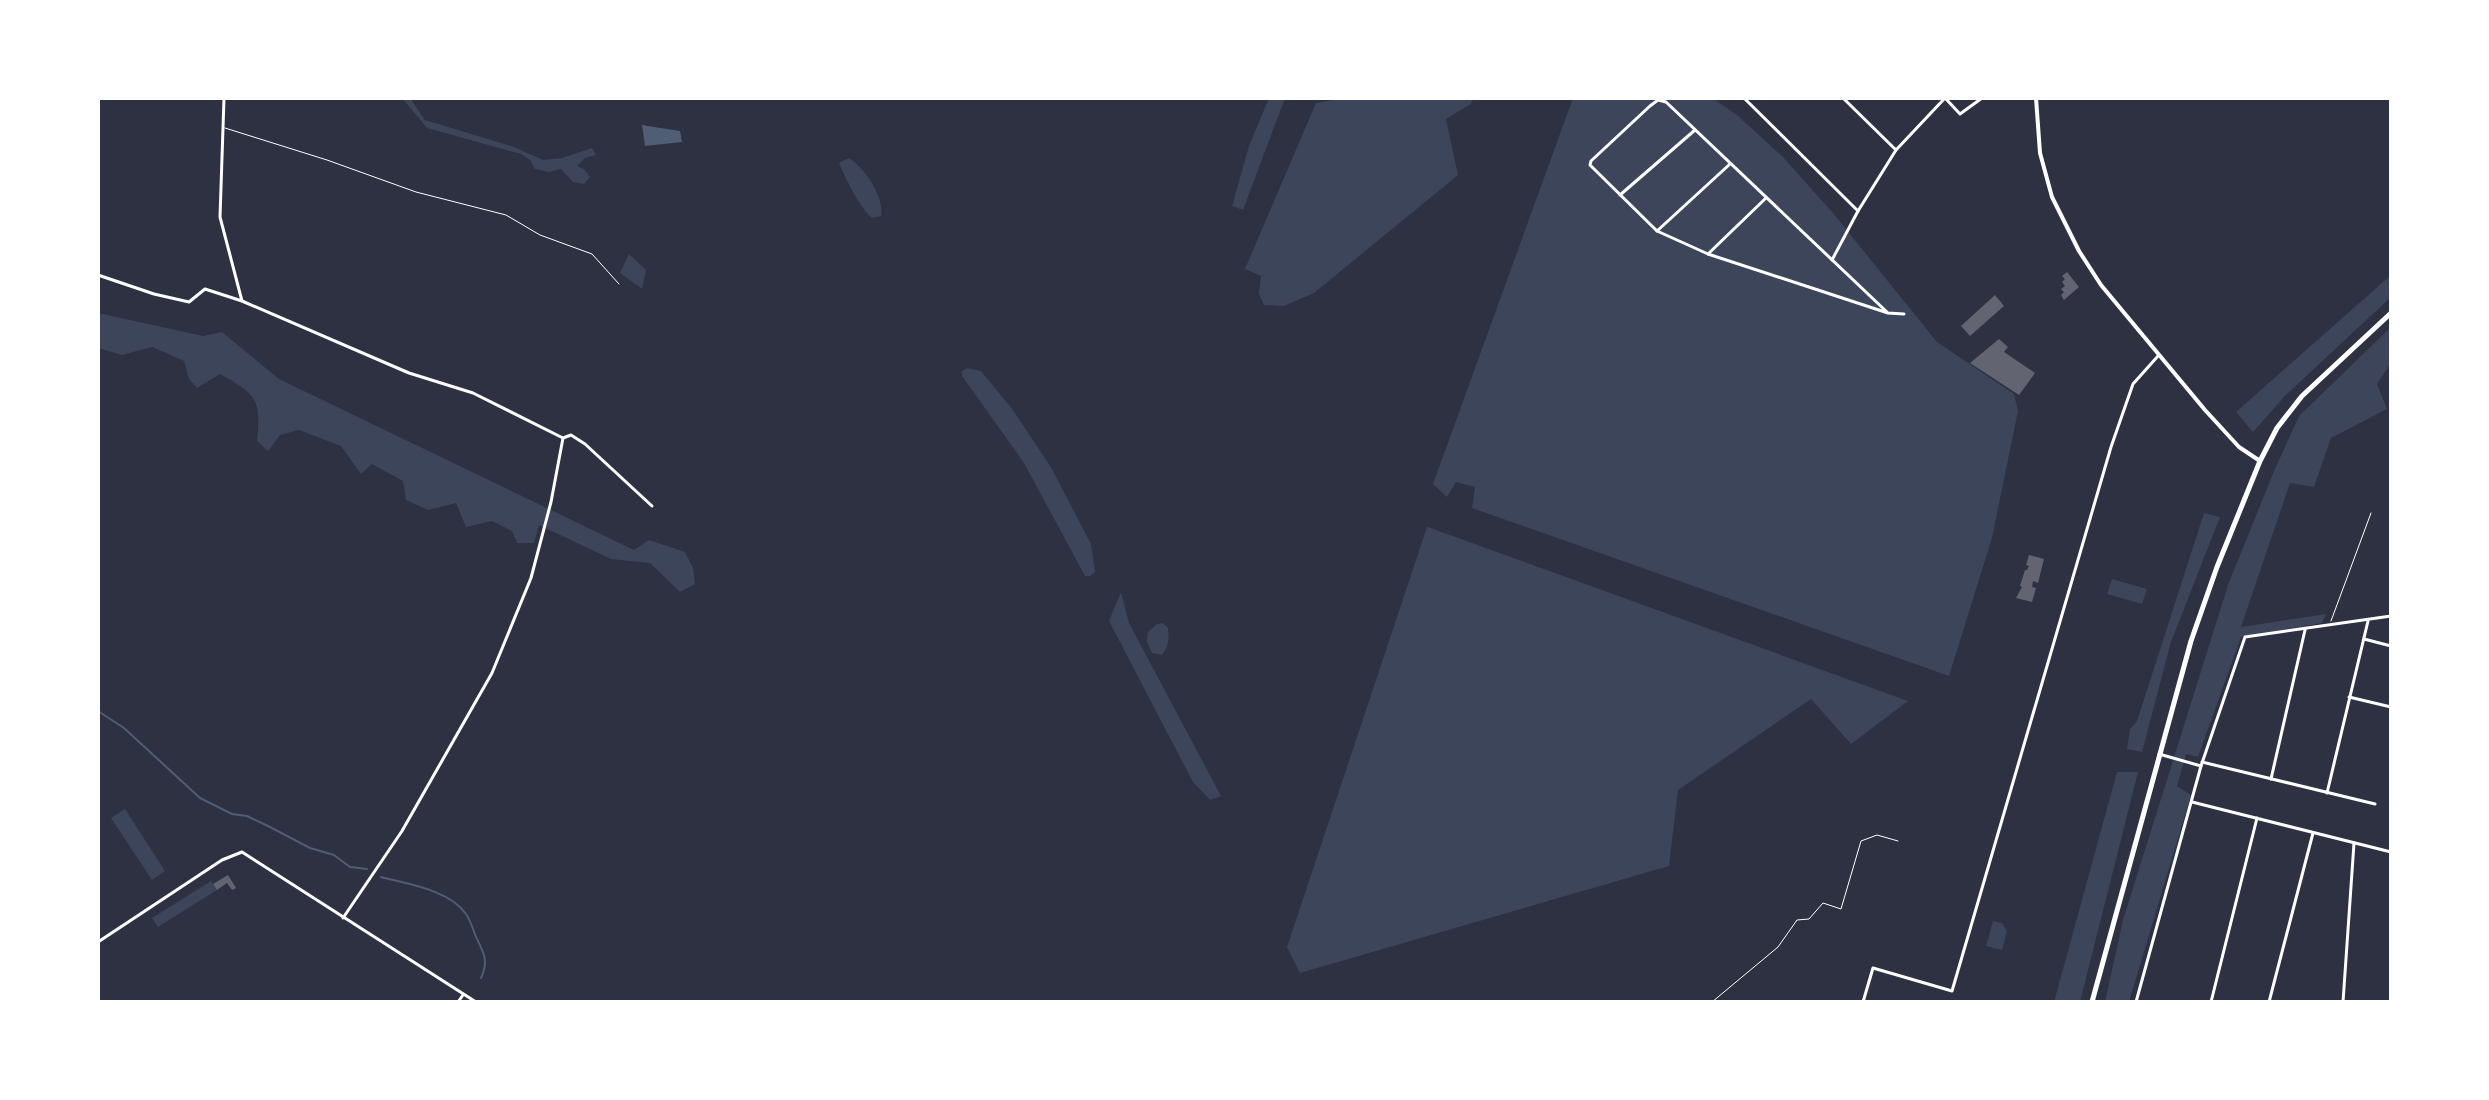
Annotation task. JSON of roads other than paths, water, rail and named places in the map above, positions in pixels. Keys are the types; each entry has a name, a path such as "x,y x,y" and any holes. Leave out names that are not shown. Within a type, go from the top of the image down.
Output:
{"main road":[{"path":"2092,1002 2196,627 2260,461 2277,428 2302,396 2391,313"}],"street":[{"path":"224,98 220,217 242,301"},
{"path":"1744,98 1858,211"},
{"path":"1843,98 1896,150"},
{"path":"1832,261 1858,211 1896,150 1945,98 1960,114 1982,98"},
{"path":"2036,98 2040,153 2052,197 2086,262 2158,356 2239,447 2260,461"},
{"path":"1888,313 1666,102 1658,100 1650,106 1591,161 1590,165 1595,171 1657,231 1708,254 1888,313 1904,314"},
{"path":"1620,195 1695,130"},
{"path":"1657,231 1730,164"},
{"path":"1708,254 1766,198"},
{"path":"98,275 189,302 205,289 242,301 409,373 473,393 563,438 571,435 585,444 652,506"},
{"path":"1863,1002 1873,968 1952,991 2104,471 2133,384 2158,356"},
{"path":"343,918 402,831 492,673 531,578 551,502 563,438"},
{"path":"2136,1002 2202,764 2245,637 2391,616"},
{"path":"2327,793 2368,621"},
{"path":"2271,779 2306,628"},
{"path":"2364,639 2391,646"},
{"path":"2349,697 2391,707"},
{"path":"2159,754 2375,804"},
{"path":"2192,802 2391,852"},
{"path":"2211,1002 2257,818"},
{"path":"2269,1002 2313,833"},
{"path":"2343,1002 2354,843"},
{"path":"98,942 222,860 242,852 476,1002"},
{"path":"458,1002 463,995"}],"lane":[{"path":"223,128 416,192 506,215 540,235 592,254 619,284"},
{"path":"2330,624 2371,513"},
{"path":"1712,1002 1778,947 1797,920 1809,919 1823,903 1841,909 1861,841 1877,835 1898,841"}],"waterway":[{"path":"98,711 124,728 200,798 232,814 247,816 310,848 334,855 350,867 367,869"},
{"path":"381,877 427,889 459,906 466,914 483,953 485,967 481,978"}]}
